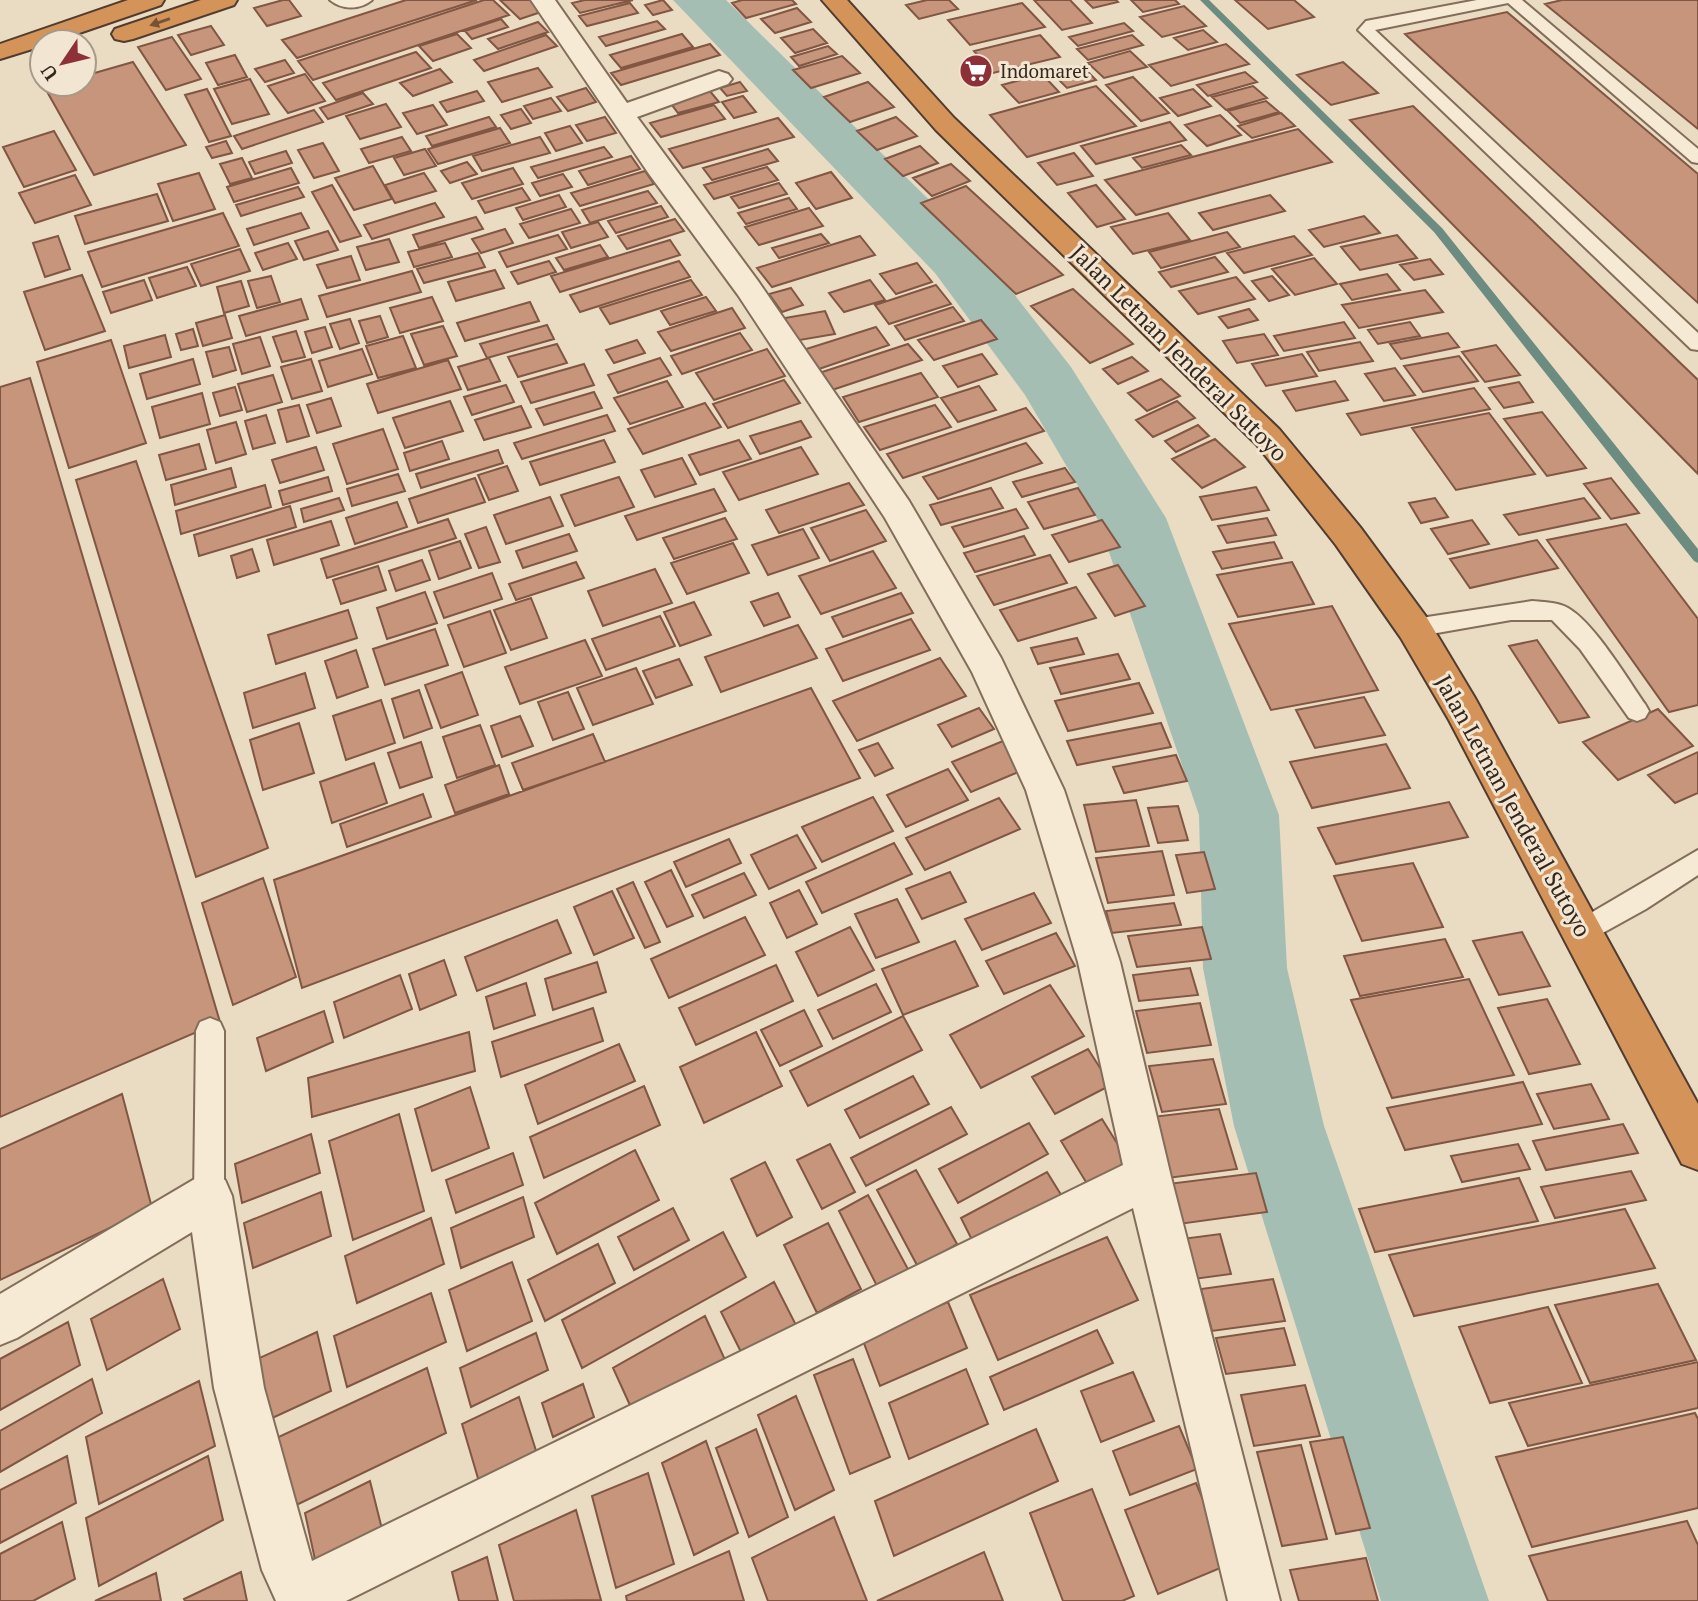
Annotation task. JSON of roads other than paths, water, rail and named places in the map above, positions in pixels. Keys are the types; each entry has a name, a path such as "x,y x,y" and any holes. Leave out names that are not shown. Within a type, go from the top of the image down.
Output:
{"highway":[{"path":"0,52 152,0"},
{"path":"98,43 225,0"},
{"name":"Jalan Letnan Jenderal Sutoyo","path":"834,0 945,124 1268,437 1348,536 1414,628 1462,709 1698,1148"},
{"path":"0,76 28,67"}],"street":[{"path":"542,0 748,288 890,499 988,668 1049,803 1099,962 1148,1177 1254,1601"},
{"path":"622,114 719,79"},
{"path":"0,1321 209,1196 239,1388 288,1570 294,1582 302,1589 320,1586 1148,1177"}],"lane":[{"path":"338,0 352,4 364,0"},
{"path":"1502,0 1372,24 1366,30 1698,344"},
{"path":"1513,0 1698,158"},
{"path":"1414,628 1443,622 1552,610 1573,625 1637,711"},
{"path":"1581,932 1637,901 1698,861"},
{"path":"209,1196 211,1031"}],"waterway":[{"path":"698,0 956,260 1049,382 1132,518 1239,815 1245,968 1279,1126 1435,1601"},
{"path":"1204,0 1438,230 1698,558"}],"place":[{"name":"Indomaret","path":"976,71"}]}
